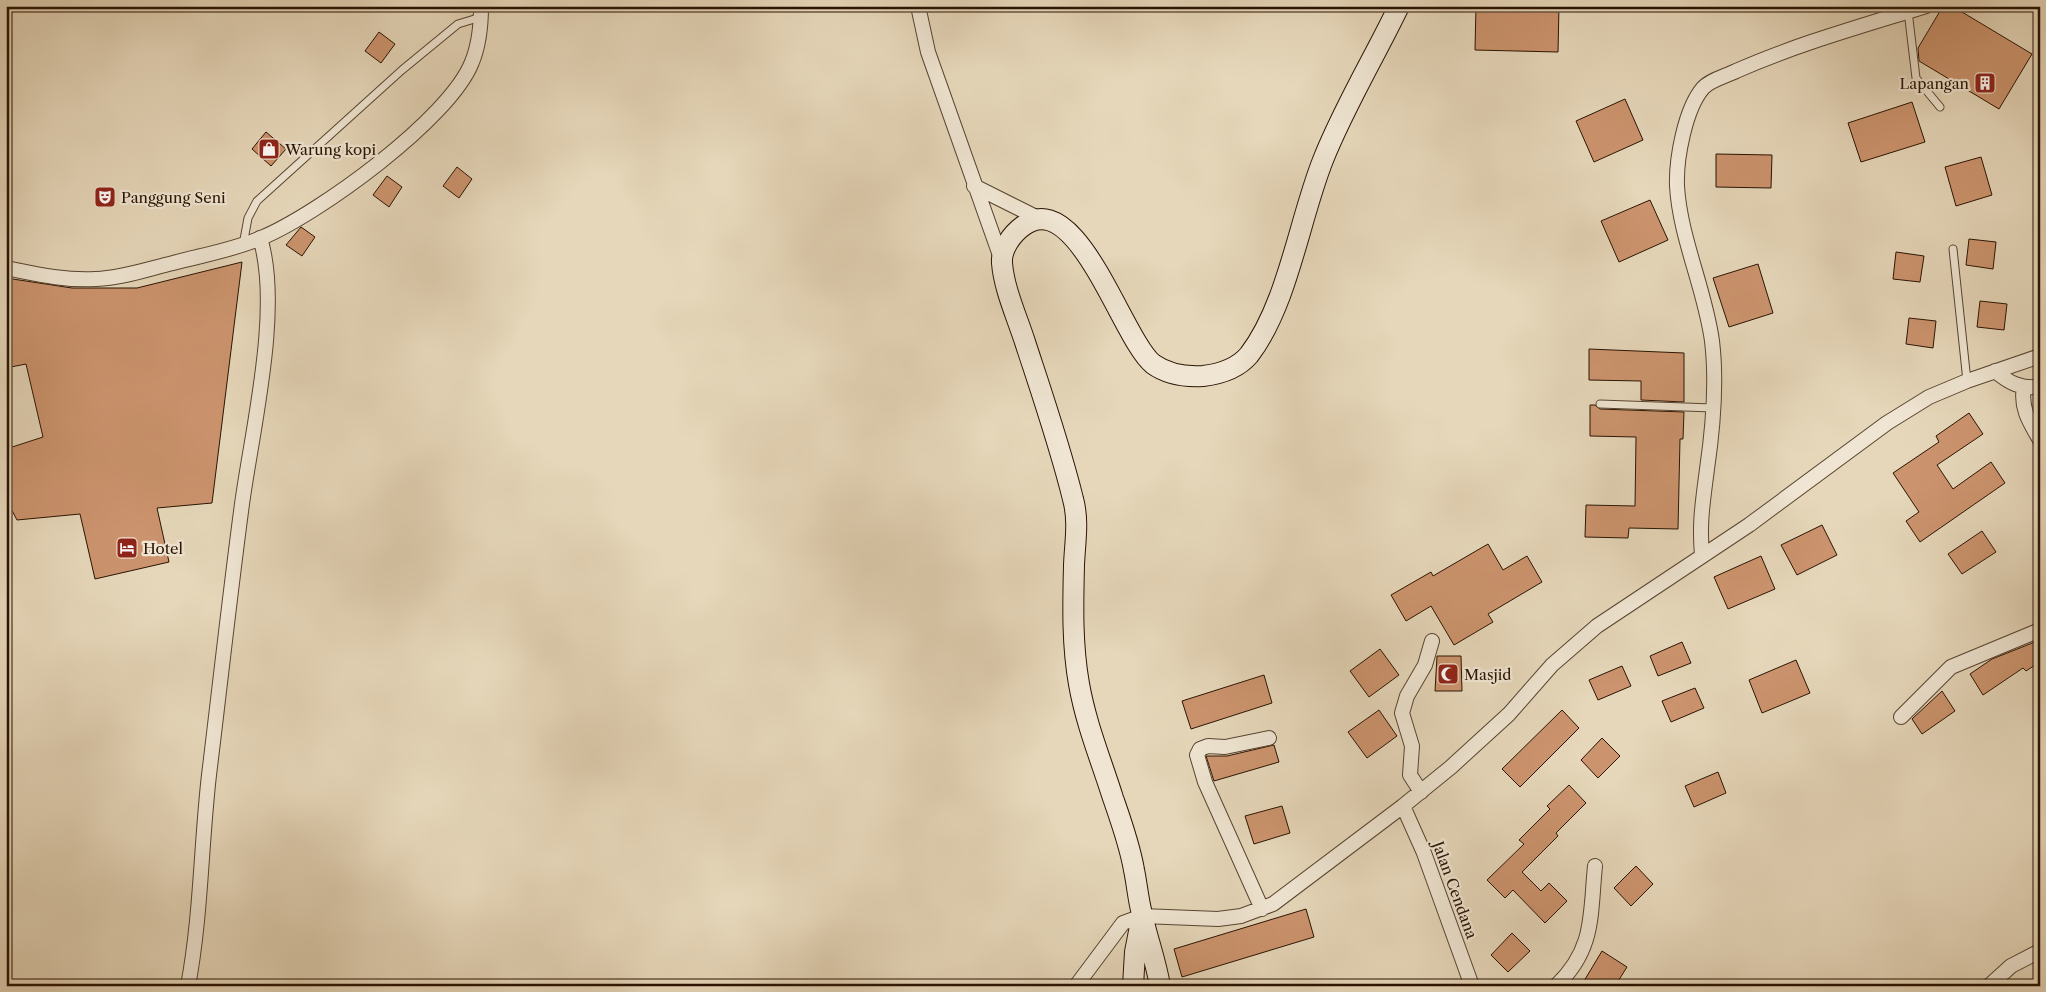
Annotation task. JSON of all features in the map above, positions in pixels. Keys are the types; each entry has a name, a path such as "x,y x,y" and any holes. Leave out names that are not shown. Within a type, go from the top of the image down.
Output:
{"street":[{"path":"918,6 928,52 1002,262 1011,300 1073,498 1077,530 1073,632 1078,683 1084,714 1134,866 1142,916 1155,957 1160,986"},
{"path":"974,186 1040,219 1058,224 1082,246 1134,342 1153,364 1172,373 1200,376 1216,374 1241,363 1249,354 1276,304 1323,160 1398,6"},
{"path":"1702,555 1699,529 1701,499 1708,469 1714,368 1712,340 1677,185 1680,152 1692,105 1704,86 1752,64 1909,9 1926,6"},
{"path":"6,268 68,279 97,279 243,245 305,215 412,136 440,110 463,80 472,62 481,12"},
{"path":"1002,262 1004,248 1019,229 1028,222 1040,219"},
{"path":"188,986 204,816 242,504 265,345 268,274 266,256 260,238"},
{"path":"1076,986 1123,923 1142,916 1218,919 1241,916 1262,909 1297,887 1421,792 1509,714 1525,693 1572,646 1596,626 1803,486 1851,447 1929,397 1967,381 2040,356"},
{"path":"1995,371 2007,381 2024,388 2040,388"},
{"path":"2024,388 2023,405 2028,420 2040,440"},
{"path":"1901,717 1951,667 2040,630"},
{"path":"1421,792 1410,775 1412,746 1402,713 1407,696 1425,664 1432,641"},
{"path":"1262,909 1205,782 1197,755 1200,749 1208,746 1225,747 1269,738"},
{"name":"Jalan Cendana","path":"1403,806 1424,853 1472,986"},
{"path":"1556,986 1572,969 1585,944 1592,910 1595,866"},
{"path":"1133,986 1135,952 1142,916"},
{"path":"1989,986 2010,966 2040,950"}],"lane":[{"path":"1909,9 1916,78 1940,107"},
{"path":"243,245 248,218 257,201 452,28 481,12"},
{"path":"1952,250 1967,381"},
{"path":"1600,404 1713,408"}],"building":[{"path":"1476,6 1559,6 1558,52 1475,50"},
{"name":"Lapangan","path":"1943,6 1952,6 2032,54 1999,109 1919,61 1918,48"},
{"path":"379,32 395,44 381,63 365,51"},
{"path":"1625,99 1643,140 1594,162 1576,121"},
{"name":"Lapangan","path":"1912,102 1925,142 1861,162 1848,123"},
{"name":"Warung kopi","path":"266,132 286,149 271,166 252,149"},
{"path":"1716,154 1772,155 1771,188 1716,187"},
{"path":"1981,157 1992,195 1956,206 1945,167"},
{"path":"457,167 472,179 459,198 443,186"},
{"name":"Warung kopi","path":"387,176 402,187 389,207 373,195"},
{"path":"1650,200 1668,240 1619,262 1601,221"},
{"path":"301,227 315,237 302,256 286,245"},
{"path":"1969,239 1996,242 1993,269 1966,265"},
{"path":"1896,252 1924,256 1920,282 1893,279"},
{"path":"242,262 212,503 157,508 169,562 95,579 80,514 17,520 6,499 6,449 43,437 26,364 6,368 6,278 72,288 137,288"},
{"path":"1758,264 1773,313 1729,327 1713,278"},
{"path":"1980,301 2007,304 2004,330 1977,327"},
{"path":"1909,318 1936,321 1933,348 1906,344"},
{"path":"1589,349 1684,353 1684,402 1641,400 1641,381 1589,380"},
{"path":"1590,405 1595,405 1600,409 1684,412 1683,439 1680,439 1678,529 1629,528 1628,538 1585,537 1586,505 1635,506 1636,437 1590,436"},
{"path":"1969,413 1983,434 1937,465 1953,489 1991,462 2005,483 1920,542 1906,521 1919,512 1893,473 1939,442 1936,436"},
{"path":"1822,525 1837,555 1797,575 1781,545"},
{"path":"1982,531 1996,552 1962,574 1948,554"},
{"path":"1488,544 1503,570 1527,556 1542,582 1488,614 1493,622 1454,645 1431,606 1406,621 1391,595 1431,572 1433,576"},
{"path":"1761,556 1775,589 1728,609 1714,577"},
{"path":"2040,640 2040,662 2026,671 2023,668 1983,695 1970,674 1992,659"},
{"path":"1682,642 1691,663 1658,676 1650,656"},
{"path":"1380,649 1399,675 1369,697 1350,671"},
{"name":"Masjid","path":"1437,656 1461,656 1462,691 1435,691"},
{"path":"1796,660 1810,693 1762,713 1749,680"},
{"path":"1622,666 1631,686 1598,700 1589,680"},
{"path":"1264,675 1272,703 1191,729 1182,701"},
{"path":"1695,688 1704,708 1671,722 1662,701"},
{"path":"1942,691 1955,711 1922,734 1912,719"},
{"path":"1379,710 1397,736 1367,758 1348,732"},
{"path":"1562,710 1579,728 1520,787 1502,769"},
{"path":"1602,738 1620,756 1598,778 1581,760"},
{"path":"1274,745 1279,762 1214,781 1206,756 1227,756"},
{"path":"1718,772 1726,793 1694,807 1685,786"},
{"path":"1569,785 1586,803 1556,833 1558,836 1522,872 1541,891 1549,883 1567,901 1545,923 1513,890 1505,898 1487,880 1524,844 1519,840 1550,809 1547,806"},
{"path":"1282,806 1290,833 1254,844 1245,816"},
{"path":"1636,866 1653,884 1631,906 1614,888"},
{"path":"1306,909 1314,937 1182,977 1174,949"},
{"path":"1512,933 1530,951 1508,972 1491,955"},
{"path":"1602,951 1627,967 1615,986 1581,986"}],"place":[{"name":"Lapangan","path":"1985,83"},
{"name":"Warung kopi","path":"269,149"},
{"name":"Panggung Seni","path":"105,197"},
{"name":"Hotel","path":"127,548"},
{"name":"Masjid","path":"1448,674"}]}
